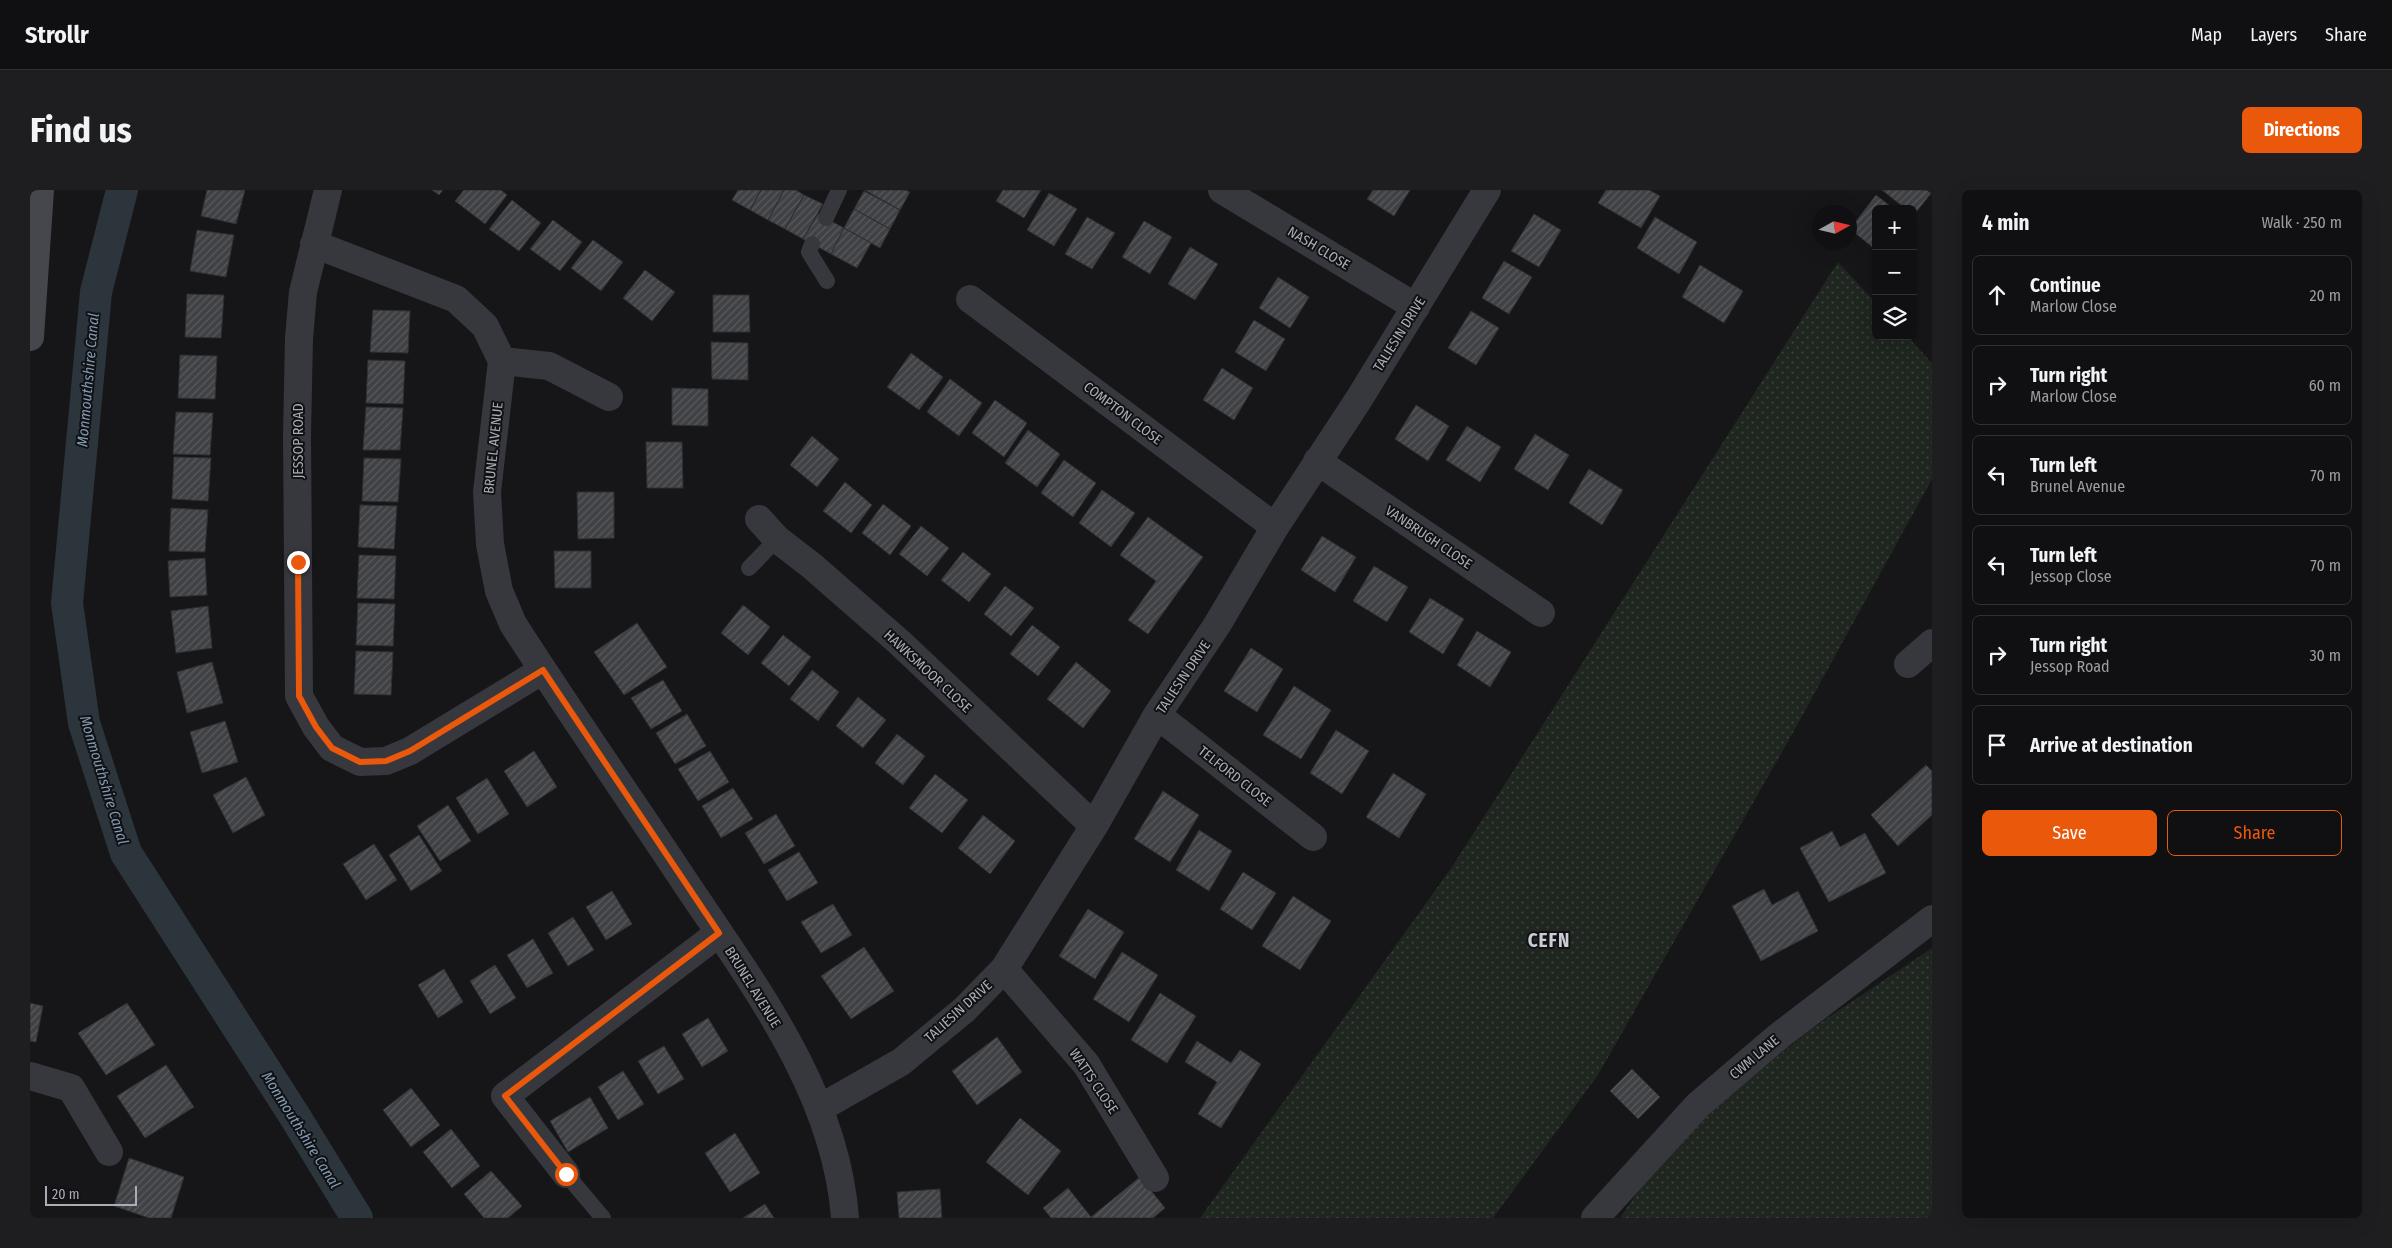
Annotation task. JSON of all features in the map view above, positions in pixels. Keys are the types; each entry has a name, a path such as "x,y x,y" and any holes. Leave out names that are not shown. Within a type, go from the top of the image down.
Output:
{"main road":[{"path":"30,337 40,190"}],"street":[{"name":"JESSOP ROAD","path":"328,190 303,292 299,338 297,435 299,696 316,727 332,748 360,762 386,761 410,751 543,670"},
{"name":"NASH CLOSE","path":"1222,190 1416,307"},
{"name":"TALIESIN DRIVE","path":"820,1108 901,1062 964,1010 1004,968 1094,826 1157,715 1217,625 1275,527 1359,399 1487,190"},
{"path":"314,244 456,299 485,326 502,361 549,366 609,397"},
{"name":"COMPTON CLOSE","path":"970,299 1275,527"},
{"name":"BRUNEL AVENUE","path":"502,361 487,492 490,544 499,591 513,624 719,933 785,1037 820,1108 843,1189 845,1218"},
{"name":"VANBRUGH CLOSE","path":"1317,461 1542,614"},
{"name":"HAWKSMOOR CLOSE","path":"759,519 777,539 812,566 899,642 1094,826"},
{"path":"1908,664 1932,643"},
{"name":"TELFORD CLOSE","path":"1157,715 1313,837"},
{"name":"CWM LANE","path":"1596,1218 1698,1105 1779,1036 1932,919"},
{"path":"566,1174 505,1096 719,933"},
{"name":"WATTS CLOSE","path":"1004,968 1086,1064 1155,1178"},
{"path":"30,1076 72,1088 109,1152"}],"lane":[{"path":"826,218 839,190"},
{"path":"812,244 810,252 827,281"},
{"path":"749,568 777,539"},
{"path":"566,1174 603,1218"}],"shaded area":[{"path":"1838,262 1872,299 1872,340 1911,340 1932,363 1932,479 1795,729 1598,1075 1493,1218 1200,1218 1452,867"},
{"path":"1932,948 1932,1218 1620,1218 1639,1190 1703,1116 1814,1027"}],"building":[{"path":"207,190 245,190 236,224 201,216"},
{"path":"432,190 443,190 439,195"},
{"path":"464,190 501,190 507,195 485,224 455,201"},
{"path":"738,190 761,190 750,210 732,200"},
{"path":"761,190 784,190 768,220 750,210"},
{"path":"784,190 796,190 804,195 785,229 768,220"},
{"path":"865,190 905,190 910,192 900,210"},
{"path":"1003,190 1041,190 1024,218 996,201"},
{"path":"1373,190 1410,190 1394,216 1367,199"},
{"path":"1606,190 1649,190 1660,196 1641,228 1598,203"},
{"path":"1882,190 1932,190 1917,211 1917,205 1901,205"},
{"path":"864,191 900,210 890,229 854,209"},
{"path":"1049,193 1077,209 1054,246 1027,230"},
{"path":"804,195 823,204 803,239 785,229"},
{"path":"1876,195 1889,205 1872,205 1872,247 1857,235 1857,220"},
{"path":"512,200 541,223 519,251 489,229"},
{"path":"854,209 890,229 880,248 844,228"},
{"path":"818,214 844,228 831,254 803,239"},
{"path":"1534,214 1561,230 1539,267 1511,251"},
{"path":"1087,217 1115,233 1092,269 1065,254"},
{"path":"1655,217 1697,242 1679,274 1637,248"},
{"path":"553,220 582,242 560,271 530,249"},
{"path":"1144,221 1172,237 1150,274 1122,257"},
{"path":"844,228 871,243 857,268 831,254"},
{"path":"197,230 234,235 226,277 190,271"},
{"path":"593,240 623,262 601,291 571,268"},
{"path":"1190,247 1218,264 1195,300 1168,284"},
{"path":"1504,261 1532,277 1509,314 1482,298"},
{"path":"1700,265 1743,291 1724,323 1682,297"},
{"path":"645,270 675,292 652,321 623,298"},
{"path":"1278,277 1309,297 1290,328 1259,308"},
{"path":"187,294 224,295 221,338 185,337"},
{"path":"713,295 749,295 750,332 713,332"},
{"path":"373,310 410,311 408,353 370,352"},
{"path":"1471,311 1499,328 1476,365 1448,348"},
{"path":"1254,320 1285,339 1266,371 1235,352"},
{"path":"711,342 748,343 748,380 712,379"},
{"path":"911,353 943,377 919,410 887,387"},
{"path":"180,355 217,356 215,399 178,398"},
{"path":"368,360 405,361 403,404 366,403"},
{"path":"1222,368 1253,388 1234,420 1203,400"},
{"path":"950,379 982,403 959,436 927,412"},
{"path":"672,388 708,389 708,426 672,425"},
{"path":"995,400 1027,423 1004,457 972,433"},
{"path":"1416,405 1449,426 1428,461 1395,439"},
{"path":"366,407 403,408 400,450 363,450"},
{"path":"176,412 213,413 210,455 173,454"},
{"path":"1467,426 1501,447 1480,482 1446,460"},
{"path":"1028,430 1060,454 1037,487 1005,463"},
{"path":"1535,434 1569,455 1548,490 1514,469"},
{"path":"812,436 839,459 817,487 790,465"},
{"path":"646,442 682,442 683,488 647,488"},
{"path":"174,457 211,458 208,501 172,499"},
{"path":"364,458 401,459 398,502 362,501"},
{"path":"1064,460 1096,483 1073,517 1041,493"},
{"path":"1589,469 1623,490 1602,525 1569,503"},
{"path":"845,482 872,505 851,533 823,511"},
{"path":"1102,490 1135,513 1111,547 1079,523"},
{"path":"577,492 614,492 614,538 578,539"},
{"path":"883,504 911,526 890,555 862,533"},
{"path":"360,505 397,506 394,549 358,547"},
{"path":"171,508 208,510 205,552 169,551"},
{"path":"1148,517 1203,557 1148,634 1128,620 1156,581 1120,555"},
{"path":"921,526 949,548 927,576 899,554"},
{"path":"1322,536 1356,557 1335,592 1301,570"},
{"path":"554,551 591,551 591,588 555,588"},
{"path":"963,552 991,574 969,602 941,580"},
{"path":"359,555 396,556 394,599 357,598"},
{"path":"205,558 207,595 170,597 168,561"},
{"path":"1374,566 1408,587 1387,622 1353,601"},
{"path":"1005,586 1034,608 1011,636 984,614"},
{"path":"1430,598 1464,619 1443,654 1409,632"},
{"path":"358,603 395,604 393,646 356,645"},
{"path":"743,605 770,627 748,655 721,633"},
{"path":"208,606 212,648 176,653 171,611"},
{"path":"637,623 667,667 624,695 594,652"},
{"path":"1032,625 1060,647 1038,676 1010,654"},
{"path":"1477,631 1511,652 1490,687 1457,665"},
{"path":"783,635 811,657 789,686 761,663"},
{"path":"1251,648 1283,669 1257,712 1224,691"},
{"path":"356,651 393,652 391,695 354,694"},
{"path":"212,662 223,703 187,713 177,672"},
{"path":"1076,662 1111,691 1083,728 1047,699"},
{"path":"812,670 839,692 818,721 790,699"},
{"path":"663,680 682,711 651,729 631,698"},
{"path":"1294,686 1331,710 1301,759 1263,735"},
{"path":"858,697 886,720 863,748 836,726"},
{"path":"687,714 706,746 675,764 656,733"},
{"path":"225,721 238,762 202,773 190,732"},
{"path":"1336,730 1369,751 1342,794 1310,773"},
{"path":"897,734 925,756 903,785 875,763"},
{"path":"534,751 557,787 527,807 504,771"},
{"path":"710,751 729,782 698,801 678,769"},
{"path":"1926,765 1932,771 1932,815 1898,846 1871,815"},
{"path":"1393,773 1426,794 1399,838 1366,817"},
{"path":"935,774 968,800 942,833 909,808"},
{"path":"246,777 265,815 233,833 213,795"},
{"path":"487,778 509,814 478,834 456,798"},
{"path":"733,788 753,819 721,838 702,806"},
{"path":"1163,791 1199,815 1170,862 1134,839"},
{"path":"448,805 471,841 440,861 417,826"},
{"path":"776,814 795,846 764,864 745,833"},
{"path":"983,815 1015,841 990,874 958,848"},
{"path":"1199,830 1232,851 1209,891 1176,870"},
{"path":"1832,831 1840,847 1865,833 1886,873 1829,902 1800,848"},
{"path":"419,835 442,871 411,891 389,855"},
{"path":"374,844 397,880 366,900 343,864"},
{"path":"799,852 818,883 787,901 768,870"},
{"path":"1243,872 1276,893 1252,930 1220,909"},
{"path":"1764,889 1772,905 1798,891 1818,931 1761,961 1732,906"},
{"path":"612,891 632,924 606,940 586,907"},
{"path":"1293,896 1331,921 1300,970 1262,946"},
{"path":"833,904 852,935 821,953 801,922"},
{"path":"1088,909 1124,932 1095,979 1059,956"},
{"path":"573,917 594,950 568,966 548,933"},
{"path":"533,939 553,973 527,988 507,955"},
{"path":"864,947 894,991 851,1019 821,976"},
{"path":"1122,952 1158,975 1129,1022 1093,999"},
{"path":"495,965 516,998 490,1014 470,981"},
{"path":"444,969 463,1002 438,1018 418,985"},
{"path":"1160,993 1196,1016 1167,1063 1131,1040"},
{"path":"30,1003 43,1006 36,1042 30,1041"},
{"path":"127,1003 155,1045 106,1075 78,1033"},
{"path":"708,1018 728,1051 702,1067 682,1034"},
{"path":"997,1037 1022,1072 977,1105 952,1071"},
{"path":"1197,1041 1231,1063 1240,1050 1261,1064 1221,1128 1198,1114 1217,1082 1185,1062"},
{"path":"664,1046 684,1079 658,1094 638,1061"},
{"path":"166,1065 194,1107 145,1138 117,1096"},
{"path":"1632,1069 1660,1097 1638,1119 1610,1091"},
{"path":"623,1071 644,1104 618,1120 598,1087"},
{"path":"411,1088 440,1125 411,1147 383,1110"},
{"path":"590,1097 608,1128 568,1152 550,1121"},
{"path":"1020,1118 1061,1151 1028,1195 986,1162"},
{"path":"451,1129 480,1166 452,1188 423,1152"},
{"path":"735,1133 760,1173 730,1192 705,1153"},
{"path":"129,1158 184,1177 171,1218 149,1218 114,1206"},
{"path":"491,1171 522,1206 508,1218 484,1218 464,1194"},
{"path":"1140,1177 1165,1208 1153,1218 1051,1218 1043,1208 1068,1188 1091,1217"},
{"path":"940,1189 942,1218 899,1218 897,1192"},
{"path":"765,1204 774,1218 743,1218"}],"waterway":[{"name":"Monmouthshire Canal","path":"122,190 96,292 67,603 84,723 126,853 294,1115 357,1218"}],"district":[{"name":"CEFN","path":"1549,940"}],"route":[{"path":"298,562 299,696 316,727 332,748 360,762 386,761 410,751 543,670 719,933 505,1096 566,1174"}]}
